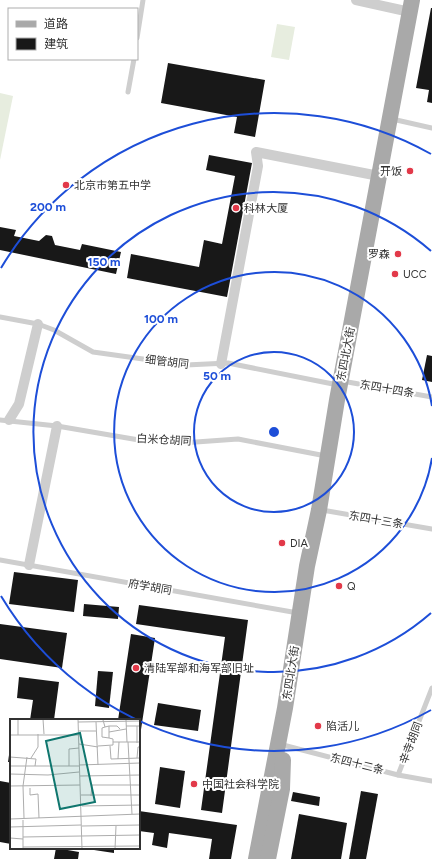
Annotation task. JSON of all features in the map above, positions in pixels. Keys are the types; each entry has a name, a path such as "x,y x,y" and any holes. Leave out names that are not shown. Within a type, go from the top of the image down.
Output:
{"main road":[{"name":"东四北大街","path":"256,859 285,708 300,613 341,383 411,6"},
{"name":"东四北大街","path":"268,859 282,789 285,708"}],"street":[{"path":"356,0 411,6"},
{"path":"221,364 258,166 256,152 380,176"},
{"path":"4,420 20,404 38,324"},
{"path":"29,565 57,426"}],"lane":[{"path":"138,32 143,0"},
{"path":"128,92 134,60"},
{"path":"390,119 432,128"},
{"name":"细管胡同","path":"0,317 38,324 54,330 93,352 186,365 228,363 341,383"},
{"name":"东四十四条","path":"341,383 432,397"},
{"name":"白米仓胡同","path":"4,420 57,426 139,440 182,443 238,439 328,456"},
{"name":"东四十三条","path":"319,510 432,529"},
{"name":"府学胡同","path":"0,560 300,613"},
{"name":"辛寺胡同","path":"398,775 432,688"},
{"name":"东四十二条","path":"283,745 398,775 432,781"}],"shaded area":[{"path":"277,24 295,27 289,60 271,57"},
{"path":"0,93 13,96 0,160"}],"building":[{"path":"431,8 432,103 427,102 429,90 416,88"},
{"path":"168,63 265,80 255,137 234,133 237,117 161,103"},
{"name":"科林大厦","path":"209,155 252,163 227,297 127,278 131,254 199,267 204,240 222,244 235,176 206,170"},
{"path":"0,227 16,230 14,236 39,241 46,235 52,236 55,245 80,250 82,244 121,252 116,274 0,250"},
{"path":"427,355 432,356 432,382 422,380"},
{"path":"14,572 78,580 74,612 9,604"},
{"path":"84,604 119,607 118,619 83,616"},
{"path":"139,605 248,620 222,813 201,810 225,637 136,624"},
{"path":"0,624 67,633 62,668 0,659"},
{"path":"131,634 155,638 140,736 140,719 118,719"},
{"path":"98,671 113,672 109,708 95,706"},
{"path":"19,677 59,682 54,719 30,719 33,700 17,698"},
{"path":"158,703 201,710 198,731 154,725"},
{"path":"10,748 10,762 8,762"},
{"path":"160,767 185,771 180,808 155,804"},
{"path":"0,781 10,783 10,844 0,842"},
{"path":"361,791 378,794 366,859 349,859"},
{"path":"293,792 320,797 319,806 291,801"},
{"path":"140,811 237,825 231,859 209,859 212,839 169,833 167,848 152,845 154,833 140,831"},
{"path":"299,814 347,823 341,859 291,859"},
{"path":"56,849 79,852 78,859 54,859"},
{"path":"114,849 114,853 94,850"}],"place":[{"name":"开饭","path":"410,171"},
{"name":"北京市第五中学","path":"66,185"},
{"name":"科林大厦","path":"236,208"},
{"name":"罗森","path":"398,254"},
{"name":"UCC","path":"395,274"},
{"name":"DIA","path":"282,543"},
{"name":"Q","path":"339,586"},
{"name":"清陆军部和海军部旧址","path":"136,668"},
{"name":"陷活儿","path":"318,726"},
{"name":"中国社会科学院","path":"194,784"}]}
